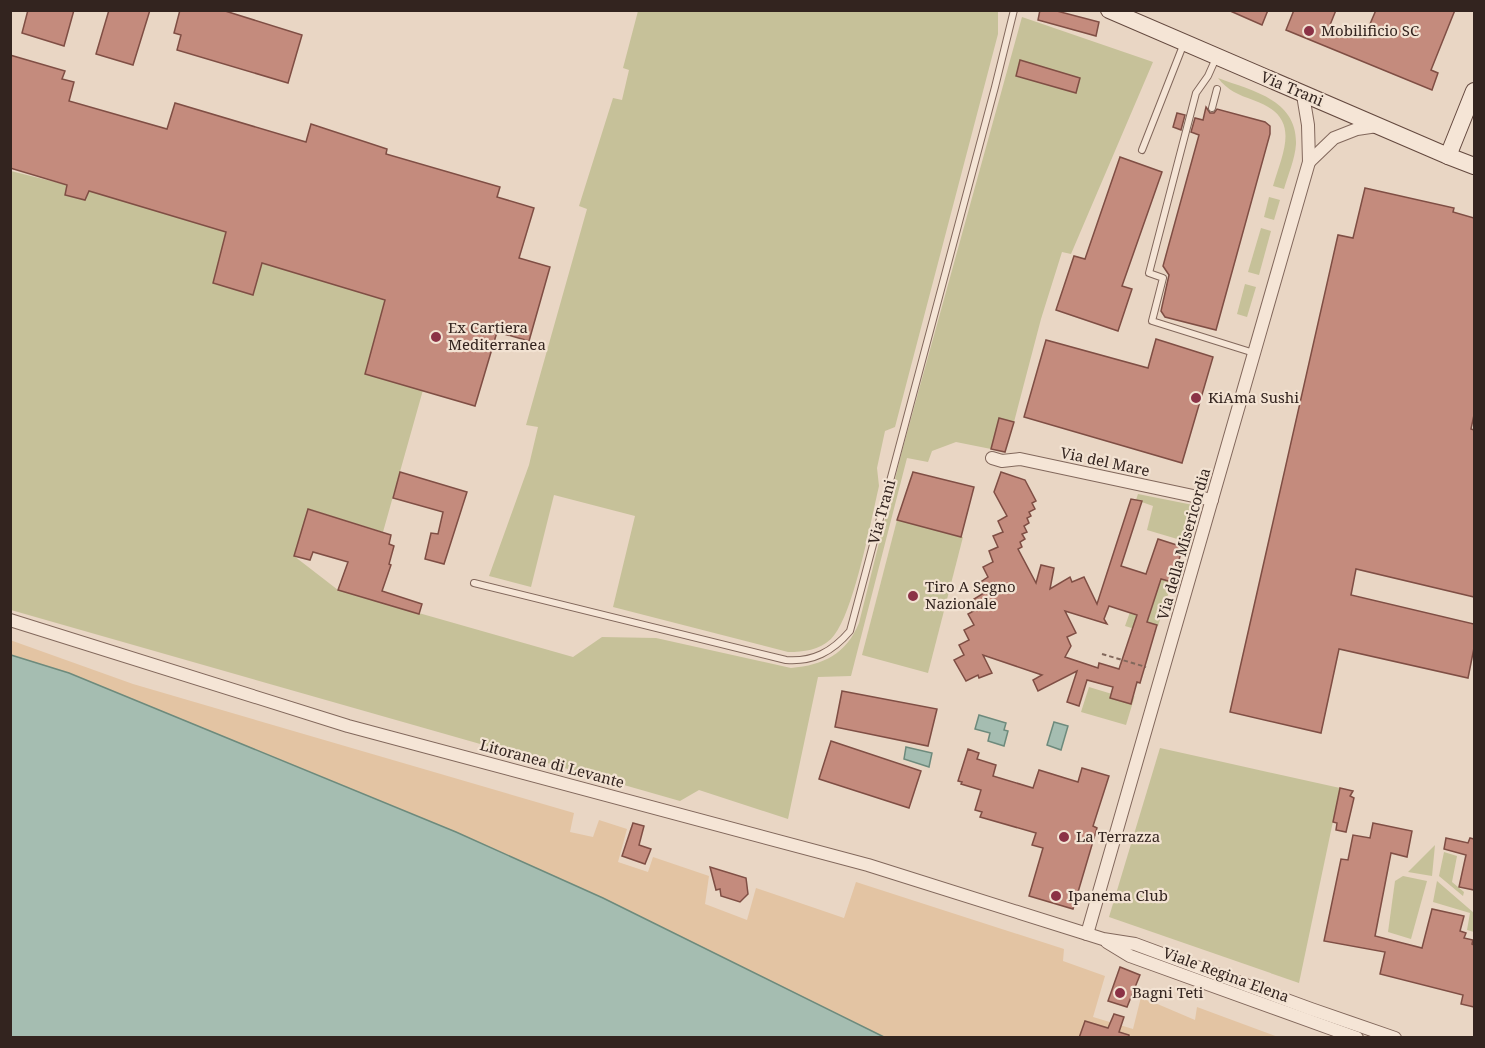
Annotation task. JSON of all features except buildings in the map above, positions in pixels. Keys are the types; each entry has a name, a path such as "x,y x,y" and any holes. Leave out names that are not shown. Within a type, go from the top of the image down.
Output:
{"main road":[{"name":"Via Trani","path":"1109,10 1303,95 1474,166"},
{"path":"1448,156 1474,91"}],"street":[{"name":"Via della Misericordia","path":"1087,934 1309,162 1308,125 1303,95"},
{"path":"1309,162 1334,138 1357,129 1380,126"},
{"name":"Via del Mare","path":"992,458 1002,461 1020,459 1212,500"},
{"name":"Litoranea di Levante","path":"10,620 348,726 868,865 1087,934"},
{"name":"Viale Regina Elena","path":"1087,934 1104,939 1130,956 1344,1026 1395,1038"},
{"name":"Viale Regina Elena","path":"1344,1026 1358,1038"}],"lane":[{"name":"Via Trani","path":"474,583 786,660 801,661 813,658 839,644 850,631 1014,10"},
{"path":"1142,150 1184,43"},
{"path":"1216,56 1208,76 1196,93 1149,273 1163,278 1152,321 1254,353"},
{"path":"1212,108 1217,89"}],"path":[{"path":"1102,654 1146,667"}],"shaded area":[{"path":"998,10 998,34 895,427 885,431 877,468 879,486 854,590 839,628 831,639 811,650 788,652 613,607 635,516 554,495 531,587 489,576 529,465 538,427 526,425 587,209 579,206 613,98 622,100 629,70 623,68 638,11"},
{"path":"1022,17 1153,62 1071,254 1062,252 1041,319 1014,422 999,418 991,449 956,442 932,451 928,462 907,458 851,676 818,677 788,819 699,790 680,801 11,610 11,171 67,185 65,195 85,200 89,191 267,244 385,300 365,373 423,390 383,532 309,509 294,556 338,590 573,657 602,637 656,638 791,668 824,661 848,643 859,623 902,451"},
{"path":"1218,78 1270,99 1289,117 1294,129 1296,144 1284,189 1273,186 1284,147 1284,125 1278,115 1268,107 1234,92"},
{"path":"1269,197 1280,200 1274,220 1264,217"},
{"path":"1261,228 1271,231 1259,275 1248,272"},
{"path":"1245,284 1256,287 1247,317 1237,314"},
{"path":"1138,494 1193,505 1184,541 1147,530 1153,506 1136,500"},
{"name":"Tiro A Segno Nazionale","path":"897,520 963,537 928,673 862,655"},
{"path":"1161,579 1172,582 1158,626 1139,620 1135,629 1125,626 1130,612"},
{"path":"11,655 69,673 456,832 603,898 884,1037 11,1037"},
{"path":"1089,687 1112,694 1111,698 1130,704 1135,695 1126,725 1081,712"},
{"path":"979,715 1006,723 1004,730 1008,731 1004,746 988,741 990,733 975,729"},
{"path":"1054,722 1068,726 1061,750 1047,745"},
{"path":"906,747 932,753 929,767 904,759"},
{"path":"1160,748 1340,788 1299,983 1109,917"},
{"path":"1435,845 1432,876 1408,872"},
{"path":"1444,852 1457,856 1452,882 1464,892 1463,896 1439,876"},
{"path":"1403,876 1427,881 1411,939 1388,932 1395,881"},
{"path":"1437,881 1474,913 1474,932 1467,930 1470,913 1433,902"}],"sand":[{"path":"10,640 133,684 574,813 570,832 593,837 599,820 627,829 618,862 648,872 653,857 709,876 705,904 747,920 756,888 844,918 856,882 1064,949 1063,961 1105,976 1093,1017 1133,1029 1141,997 1195,1020 1197,1007 1278,1037 881,1037 11,666"}],"place":[{"name":"Mobilificio SC","path":"1309,31"},
{"name":"Ex Cartiera Mediterranea","path":"436,337"},
{"name":"KiAma Sushi","path":"1196,398"},
{"name":"Tiro A Segno Nazionale","path":"913,596"},
{"name":"La Terrazza","path":"1064,837"},
{"name":"Ipanema Club","path":"1056,896"},
{"name":"Bagni Teti","path":"1120,993"}]}
